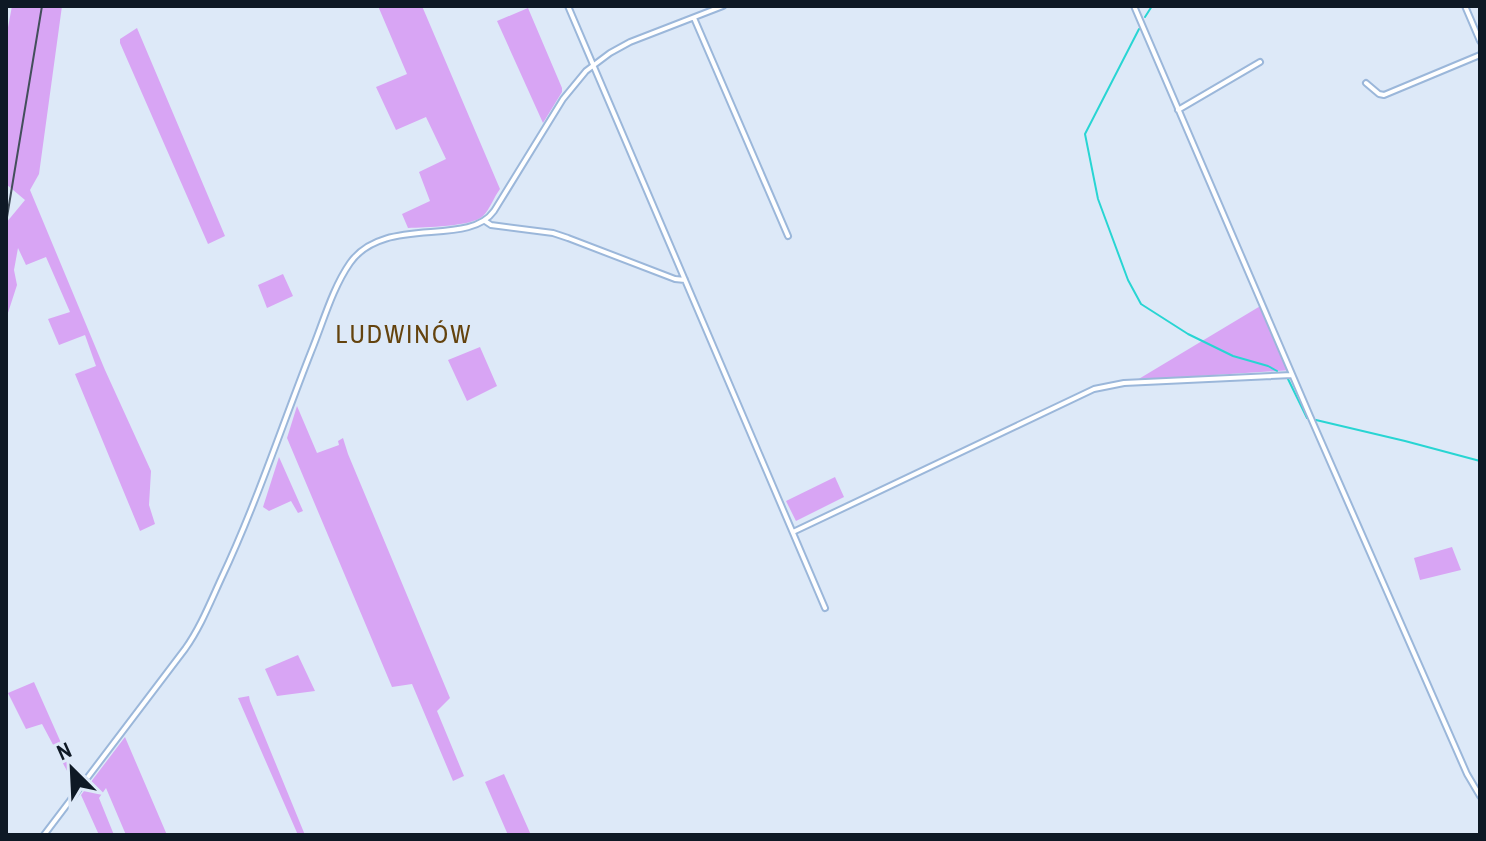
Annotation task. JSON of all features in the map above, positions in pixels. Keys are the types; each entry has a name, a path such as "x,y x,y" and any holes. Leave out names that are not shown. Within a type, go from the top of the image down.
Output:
{"street":[{"path":"568,6 825,608"},
{"path":"44,835 197,630 249,518 293,397 350,262 367,246 380,240 468,227 485,221 563,99 593,65 630,42 723,6"},
{"path":"1134,6 1292,375 1467,774 1480,796"},
{"path":"1465,6 1480,41"},
{"path":"694,17 788,236"},
{"path":"1366,83 1384,95 1480,55"},
{"path":"1178,110 1260,62"},
{"path":"485,221 491,225 553,233 675,279 685,280"},
{"path":"793,532 1094,389 1124,383 1292,375"}],"shaded area":[{"path":"12,6 62,6 39,174 30,190 151,471 149,505 155,524 140,531 75,374 96,366 85,335 59,345 48,319 70,312 46,257 26,265 18,248 14,270 17,285 6,319 6,223 25,200 6,184 6,38"},
{"path":"378,6 422,6 500,189 483,216 477,220 447,226 408,228 402,214 430,201 419,172 446,159 426,117 396,130 376,87 407,74"},
{"path":"528,8 562,88 543,123 497,21"},
{"path":"137,28 225,236 208,244 120,43 120,39"},
{"path":"283,274 293,296 267,308 258,285"},
{"path":"1262,305 1292,370 1137,380"},
{"path":"480,347 497,386 467,401 448,360"},
{"path":"297,406 317,453 339,445 338,441 343,438 450,698 437,711 464,776 453,781 412,684 392,687 287,438"},
{"path":"279,457 303,511 298,513 291,501 269,511 263,507"},
{"path":"835,477 844,497 796,521 786,501"},
{"path":"1452,547 1461,570 1420,580 1414,558"},
{"path":"298,655 315,691 277,696 265,669"},
{"path":"34,682 78,781 74,784 42,724 26,729 8,693"},
{"path":"249,696 305,835 298,835 238,698"},
{"path":"125,737 167,835 126,835 106,788 99,798 114,835 99,835 81,795"},
{"path":"504,774 531,835 508,835 485,782"}],"waterway":[{"path":"1145,17 1152,6"},
{"path":"1139,29 1085,134 1098,199 1128,280 1141,304 1188,334 1233,356 1277,371"},
{"path":"1288,379 1307,418"},
{"path":"1316,420 1480,461"}],"railway":[{"path":"6,223 42,6"}],"district":[{"name":"LUDWINÓW","path":"404,333"}]}
